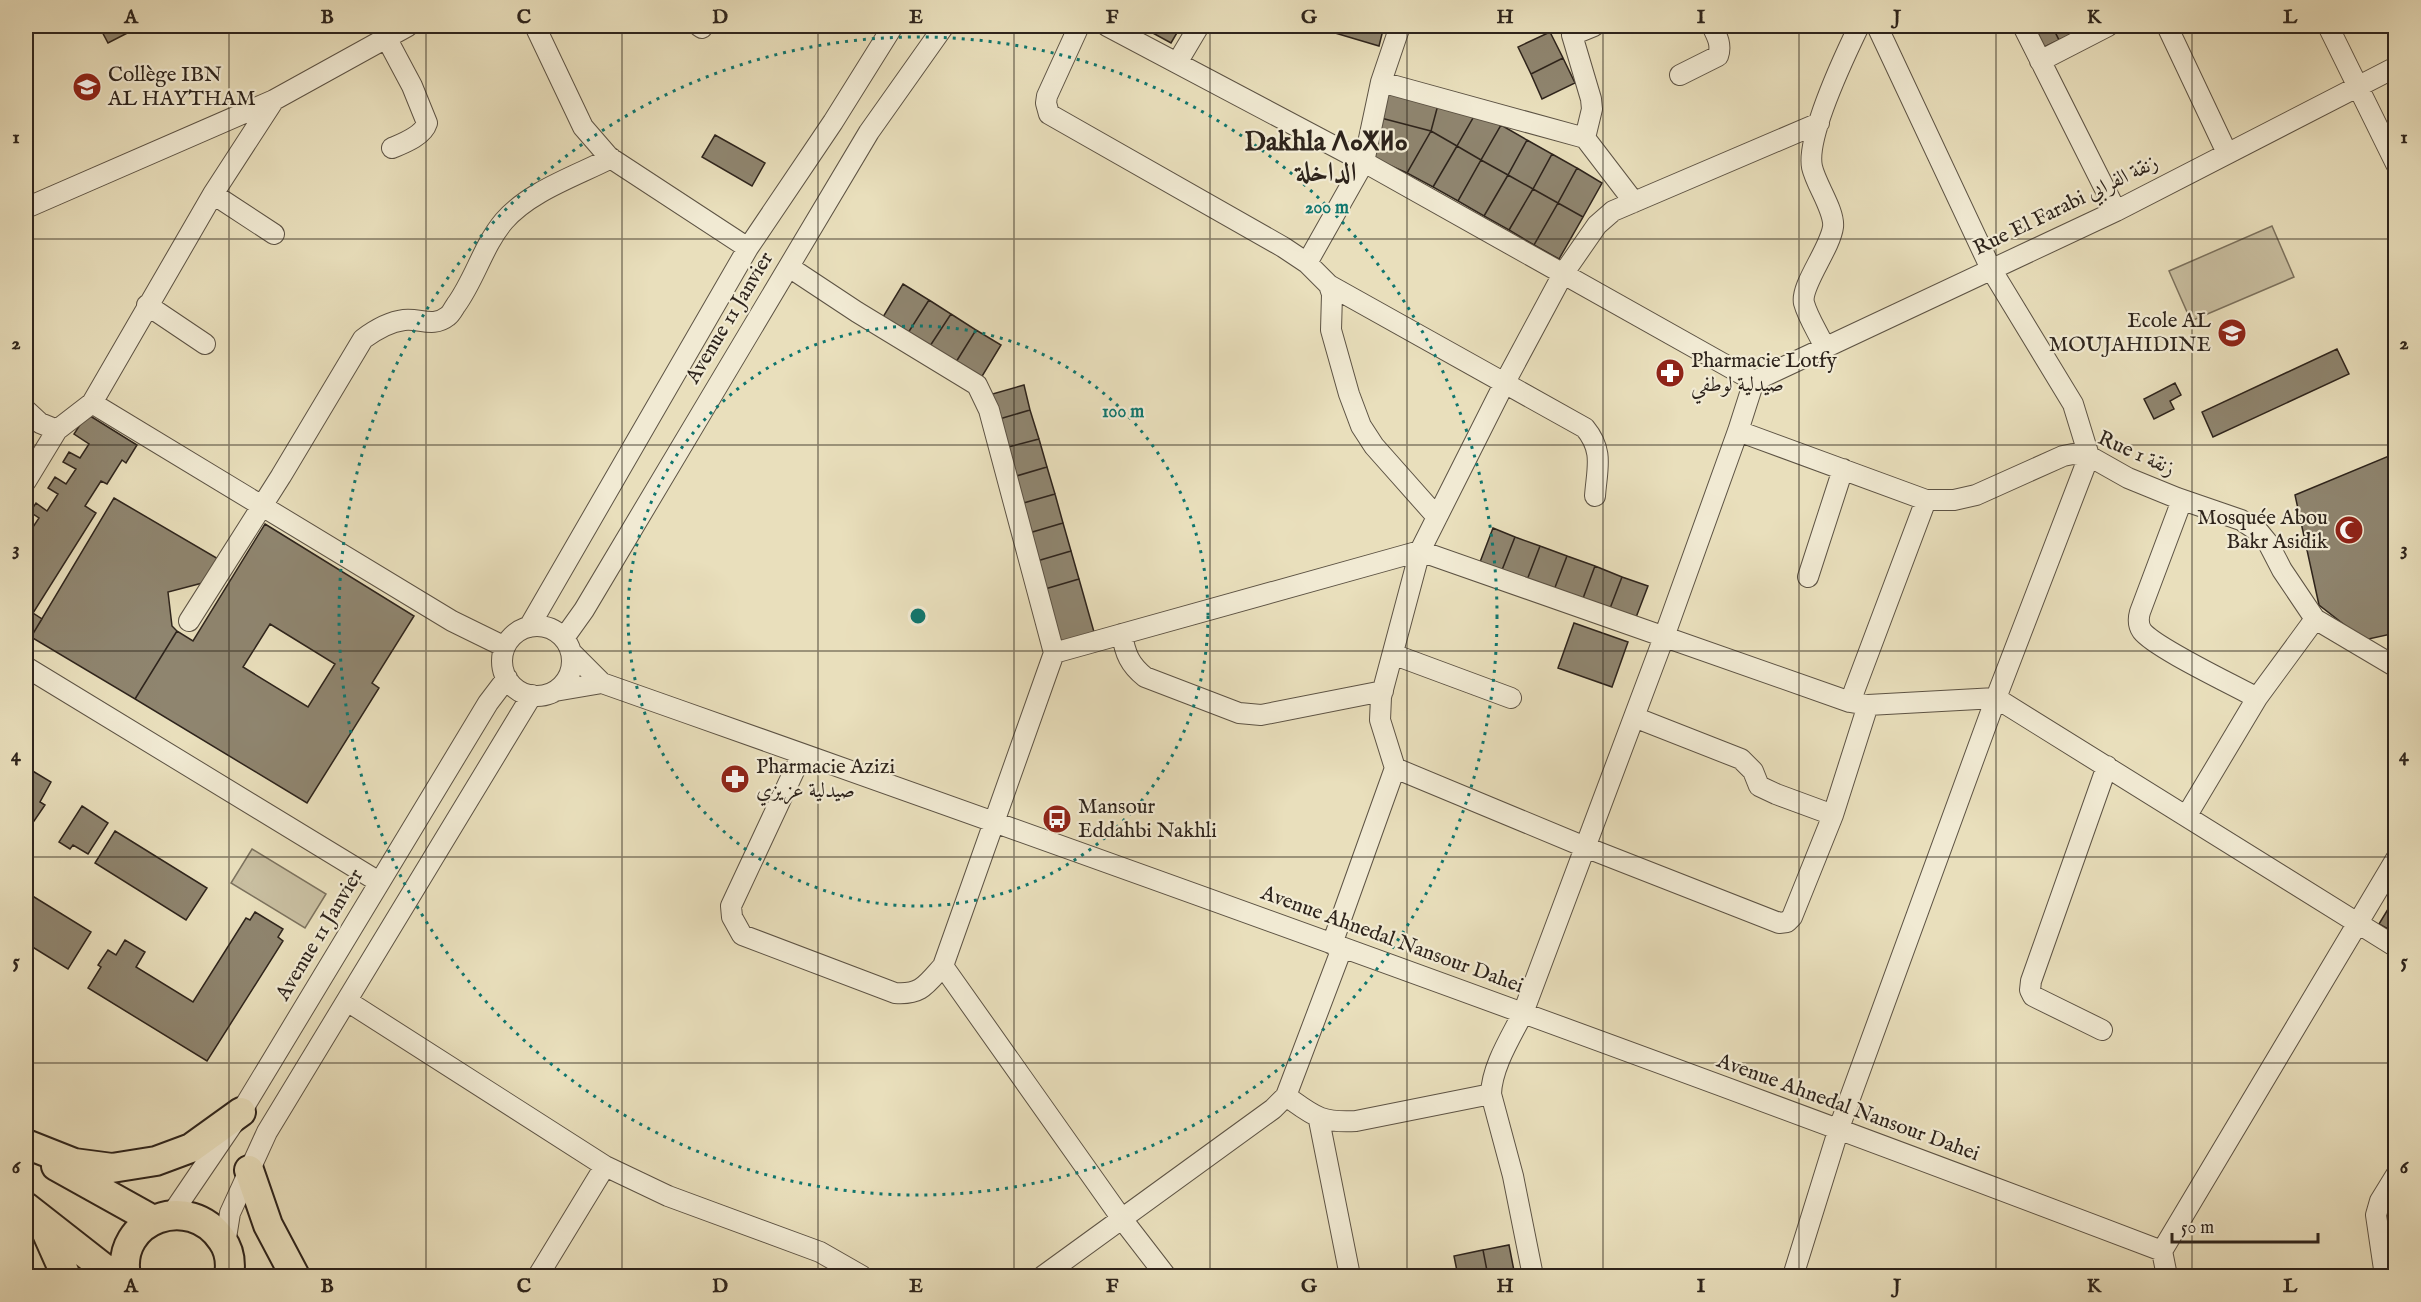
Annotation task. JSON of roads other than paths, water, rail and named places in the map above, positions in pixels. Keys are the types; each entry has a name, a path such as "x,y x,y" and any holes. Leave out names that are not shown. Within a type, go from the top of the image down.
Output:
{"highway":[{"path":"26,1146 74,1163 112,1168 134,1165 156,1161 191,1148 242,1112"},
{"path":"26,1146 162,1217"},
{"path":"249,1170 268,1226 295,1276"},
{"path":"33,1212 66,1276"},
{"path":"33,1212 114,1276"},
{"path":"126,1276 125,1258 130,1243 140,1230 162,1217 188,1215 203,1221 216,1231 232,1265"}],"street":[{"path":"26,208 274,100 383,31 408,26"},
{"path":"535,26 584,127 611,158 748,248"},
{"name":"Avenue 11 Janvier","path":"529,627 748,248 833,122 893,26"},
{"name":"Avenue 11 Janvier","path":"568,645 584,610 869,132 944,26"},
{"path":"1079,26 1047,96 1049,114 1307,263 1329,285 1585,428 1595,441 1598,456 1595,496"},
{"path":"1107,26 1364,162 1754,381 1664,637 1523,1013 1494,1077 1491,1094 1513,1176 1533,1276"},
{"path":"1177,63 1198,26"},
{"path":"1307,263 1364,162 1381,82 1400,26"},
{"path":"1585,138 1592,109 1588,86 1571,30 1594,26"},
{"path":"1680,75 1718,56 1721,49 1720,42 1712,26"},
{"path":"1826,348 1804,303 1804,293 1830,243 1834,226 1812,166 1819,123 1859,26"},
{"path":"1793,1276 1839,1128 1996,698 2089,456 2073,405 1991,268 1877,26"},
{"path":"2023,26 2116,211"},
{"path":"2040,61 2108,26"},
{"path":"2167,26 2227,153"},
{"path":"2328,26 2396,164"},
{"path":"383,31 423,109 427,123 417,135 392,148"},
{"name":"Rue El Farabi زنقة الفرابي","path":"1754,381 2116,211 2396,67"},
{"path":"1381,82 1585,138 1634,202"},
{"path":"26,481 57,430 92,403 213,195 274,100"},
{"path":"1042,1276 1273,1109 1286,1096 1395,768 1380,720 1383,691 1395,655 1420,551 1504,384 1563,274 1597,225 1613,211 1819,123"},
{"path":"189,621 363,339 377,329 401,320 412,319 430,324 448,316 467,291 491,241 519,206 611,158"},
{"path":"213,195 274,234"},
{"path":"789,267 857,312 977,384 989,410 1054,653 992,822 943,966 925,987 916,992 895,993 750,939 742,935 735,926 731,906 802,754"},
{"path":"1329,285 1332,294 1332,330 1349,394 1361,426 1387,462 1437,517"},
{"path":"147,305 205,344"},
{"path":"92,403 452,621 505,647"},
{"path":"26,410 40,423 57,430"},
{"name":"Rue 1 زنقة","path":"1738,431 1926,500 1964,498 2063,456 2089,456 2128,478 2182,500 2241,520 2259,532 2315,619 2396,667"},
{"path":"1808,577 1843,469"},
{"path":"1395,768 1585,847 1779,922 1787,922 1792,917 1833,815 1859,704 1926,500"},
{"path":"2182,500 2140,612 2140,628 2165,648 2257,698"},
{"path":"1054,653 1420,551 1859,704 1996,698 2396,947"},
{"path":"2187,815 2257,698 2315,619"},
{"path":"529,627 549,627 568,645 572,663 570,674 564,684 555,691 544,695 532,695 517,690 507,678 502,663 505,647 510,638 519,631 529,627"},
{"path":"1122,634 1125,653 1133,667 1145,677 1239,713 1261,715 1383,691"},
{"name":"Avenue Ahnedal Nansour Dahei","path":"568,645 602,683 1523,1013 1736,1093 1839,1128 2162,1251"},
{"path":"1395,655 1511,698"},
{"path":"26,667 379,882"},
{"name":"Avenue 11 Janvier","path":"162,1217 242,1112 488,703 507,678"},
{"name":"Avenue Ahnedal Nansour Dahei","path":"555,691 602,683"},
{"path":"232,1265 230,1213 267,1132 532,695"},
{"path":"1634,717 1741,759 1753,771 1759,786 1833,815"},
{"path":"2102,1030 2033,996 2030,990 2031,981 2106,766"},
{"path":"2167,1276 2162,1251 2396,859"},
{"path":"943,966 1122,1219 1166,1276"},
{"path":"346,1001 604,1166 668,1196 820,1252 862,1276"},
{"path":"1286,1096 1319,1120 1339,1122 1356,1121 1491,1094"},
{"path":"1319,1120 1350,1276"},
{"path":"538,1276 604,1166"},
{"path":"2385,1276 2376,1215 2380,1201 2396,1175"}],"place":[{"name":"Collège IBN AL HAYTHAM","path":"87,87"},
{"name":"Ecole AL MOUJAHIDINE","path":"2232,333"},
{"name":"Pharmacie Lotfy صيدلية لوطفي","path":"1670,373"},
{"name":"Mosquée Abou Bakr Asidik","path":"2349,530"},
{"name":"Pharmacie Azizi صيدلية عزيزي","path":"735,779"},
{"name":"Mansour Eddahbi Nakhli","path":"1057,819"}],"district":[{"name":"Dakhla ⴷⴰⵅⵍⴰ الداخلة","path":"1326,158"}]}
